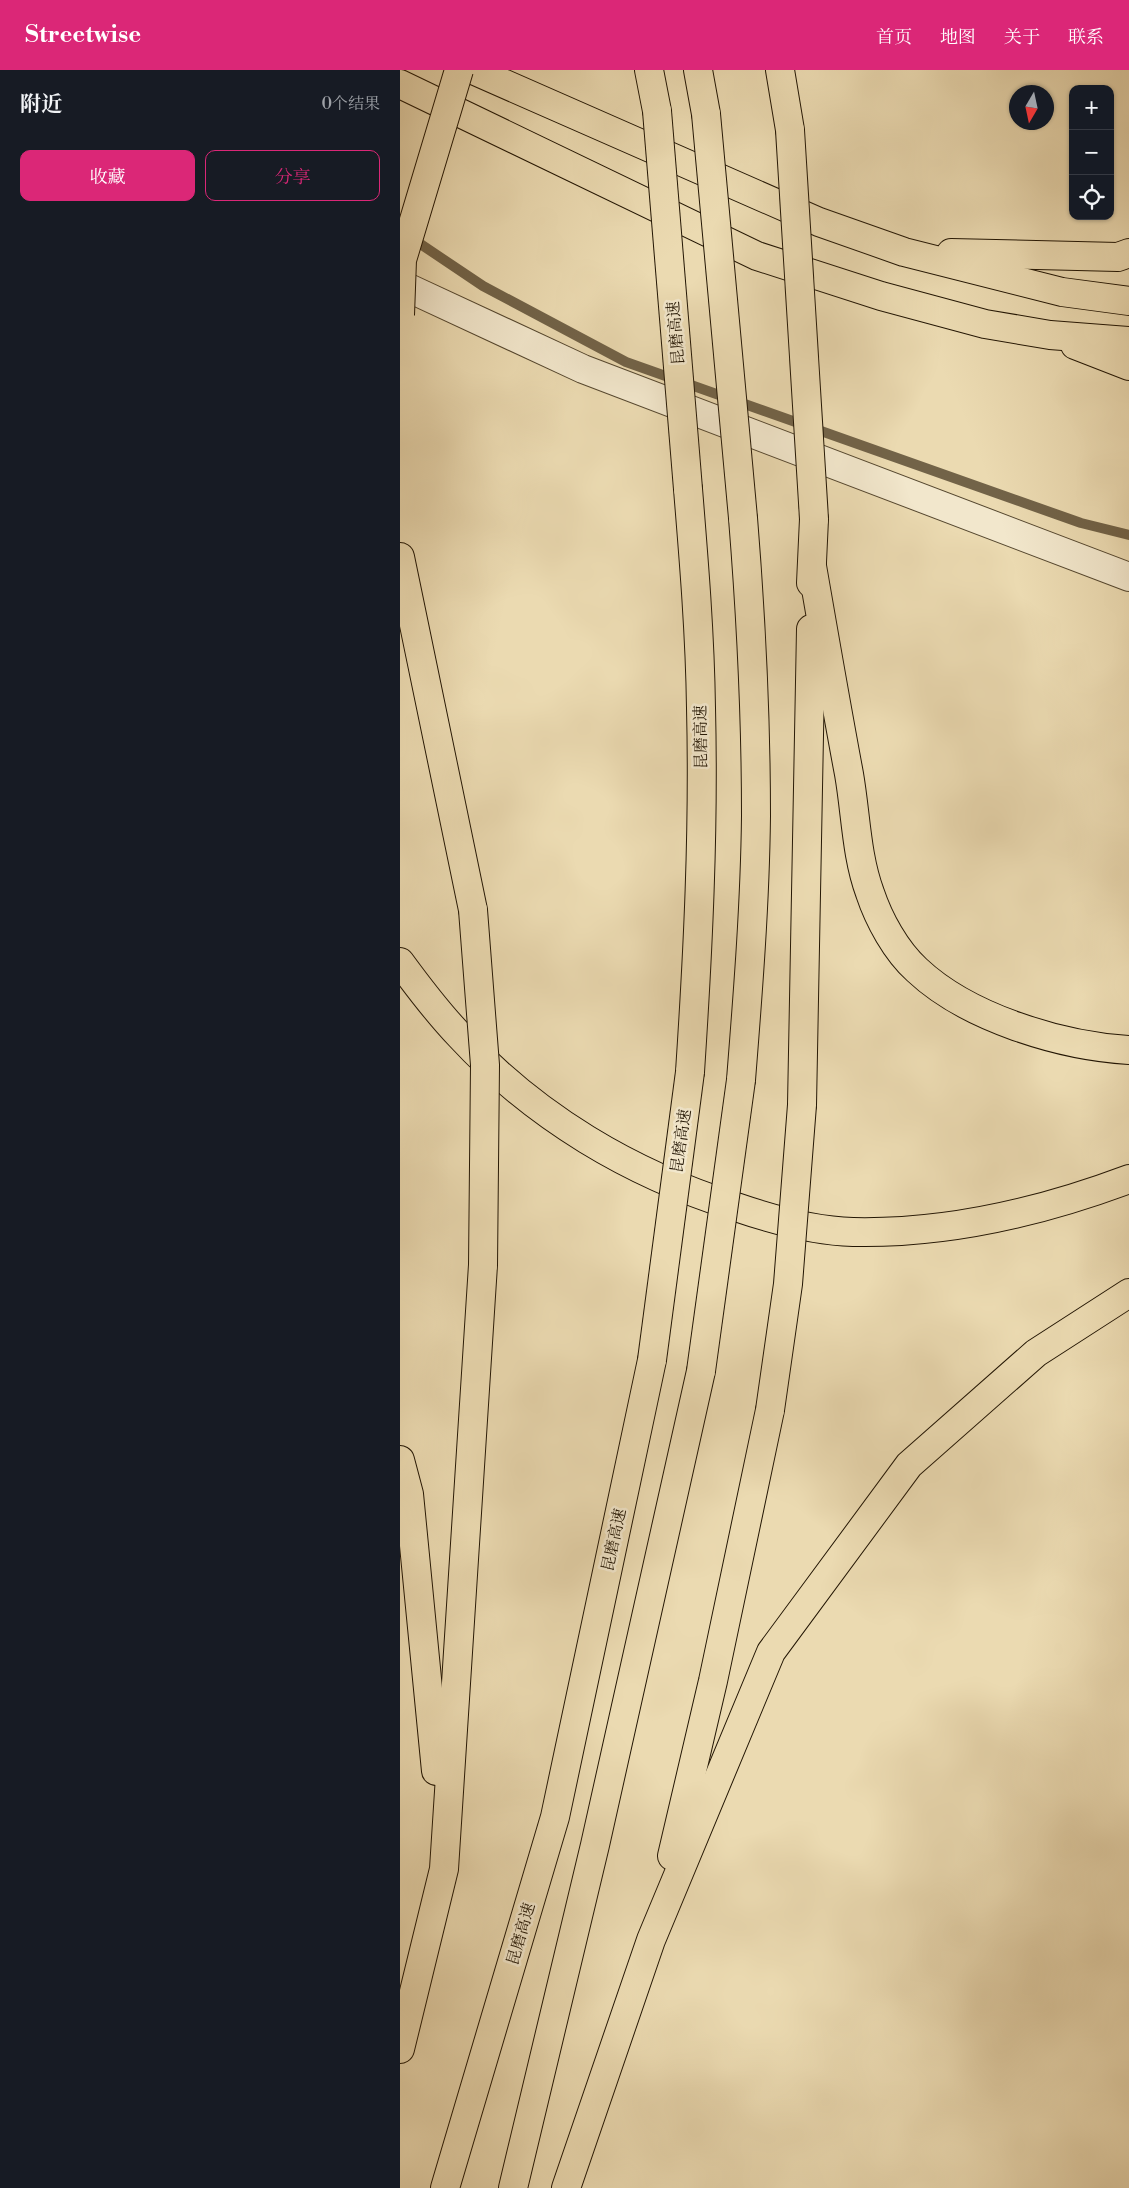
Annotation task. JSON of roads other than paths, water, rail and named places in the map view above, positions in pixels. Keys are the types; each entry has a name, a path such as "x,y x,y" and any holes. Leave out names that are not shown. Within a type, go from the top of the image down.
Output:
{"highway":[{"path":"400,315 402,260 459,70"},
{"path":"473,70 819,222 904,252 1062,292 1129,301"},
{"name":"昆磨高速","path":"445,2188 555,1817 652,1360 690,1072 699,944 702,816 701,697 688,489 657,111 649,70"},
{"path":"513,2188 595,1845 701,1372 741,1080 748,992 756,817 755,717 743,518 706,114 698,70"},
{"path":"651,1940 714,1681 770,1410 788,1284 802,1104 814,519 790,130 780,70"},
{"path":"400,84 757,256 881,296 985,324 1050,336 1129,341"},
{"path":"904,252 1118,256 1129,253"},
{"path":"1050,336 1129,366"},
{"path":"400,557 473,910 485,1065 483,1265 444,1869 400,2049"},
{"path":"812,566 855,812 862,867 874,902 897,946 916,970 950,994 987,1014 1025,1030 1065,1042 1106,1049 1129,1050"},
{"path":"400,962 426,998 460,1036 496,1072 535,1105 577,1134 621,1160 711,1200 757,1214 804,1225 851,1232 900,1231 996,1218 1069,1200 1129,1179"},
{"path":"566,2188 651,1940 771,1652 908,1465 1036,1353 1129,1294"},
{"path":"400,1460 409,1494 444,1869"}],"street":[{"path":"400,284 583,369 1129,577"}],"waterway":[{"path":"410,237 483,286 626,362 1081,523 1129,535"}]}
